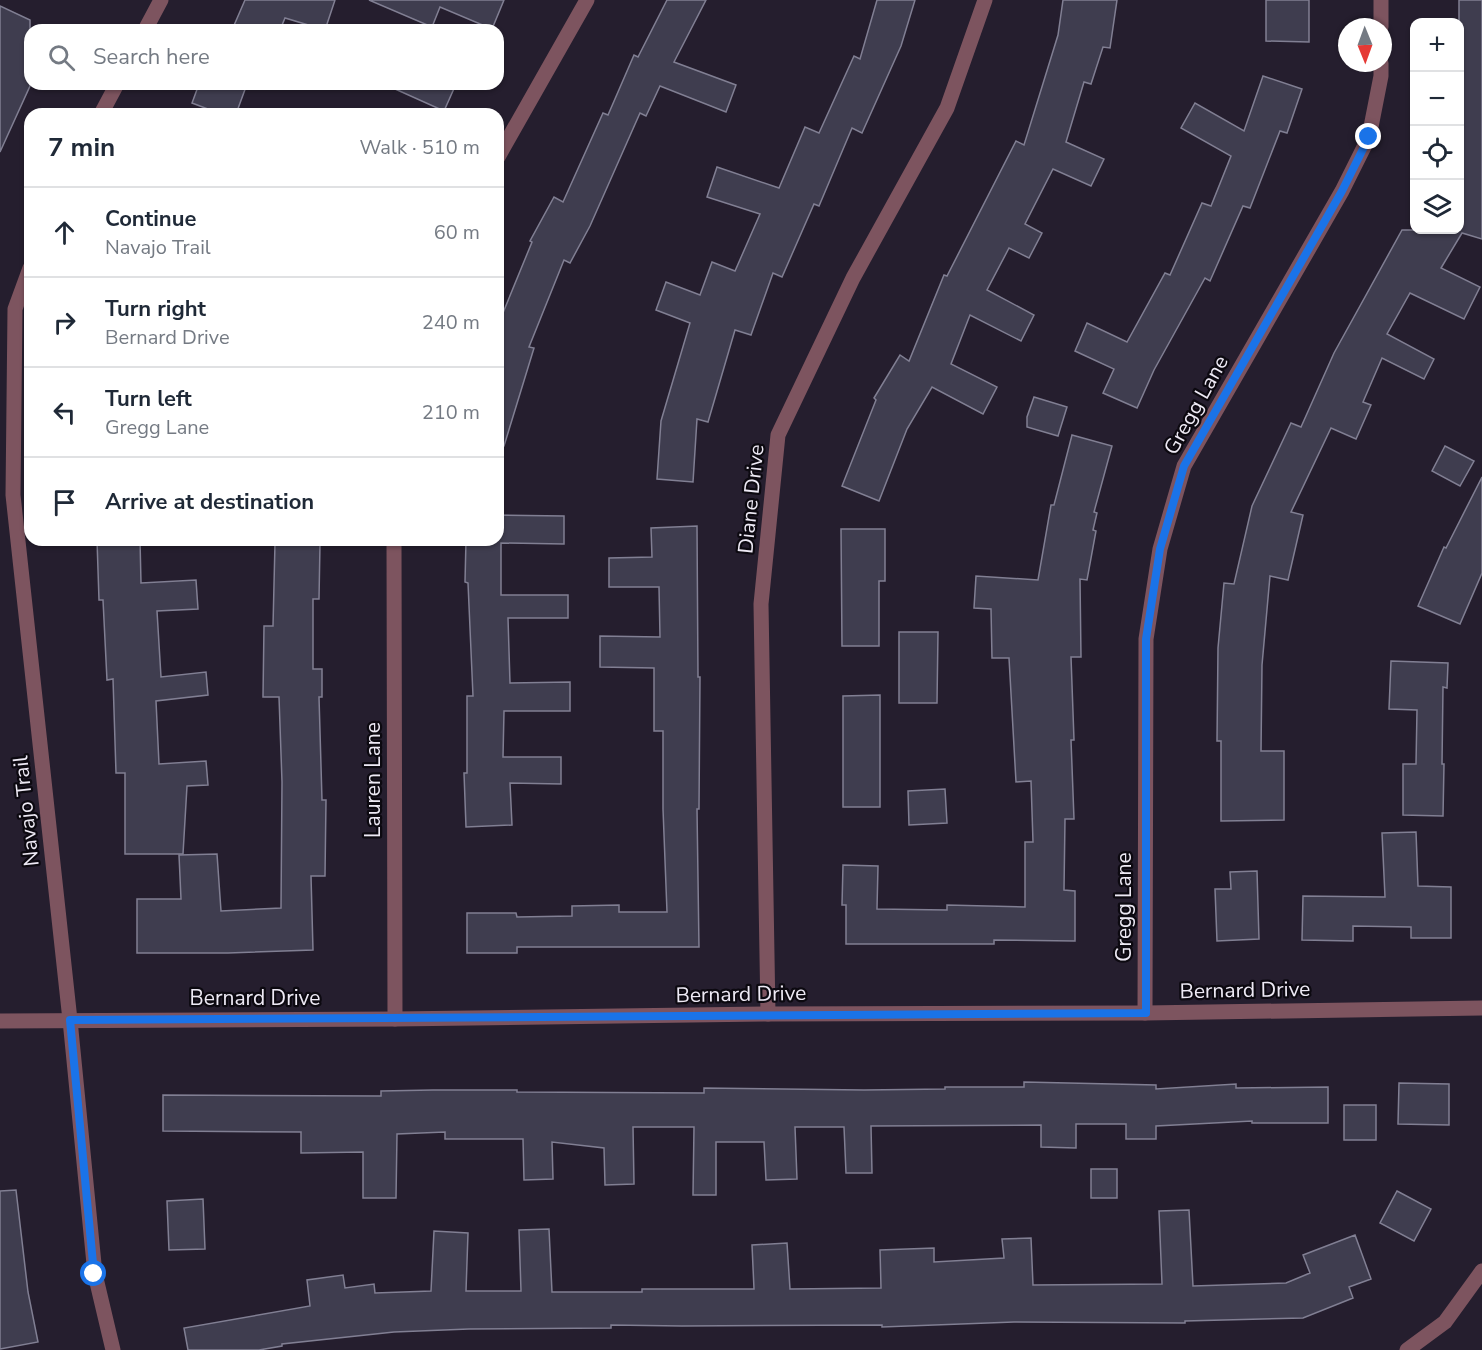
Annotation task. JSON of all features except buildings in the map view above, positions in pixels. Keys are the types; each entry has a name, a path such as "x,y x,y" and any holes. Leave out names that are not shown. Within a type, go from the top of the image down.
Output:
{"street":[{"path":"148,24 161,0"},
{"path":"504,146 587,0"},
{"name":"Diane Drive","path":"768,1014 761,604 778,435 853,278 947,108 985,0"},
{"path":"1381,0 1381,18"},
{"name":"Gregg Lane","path":"1146,1013 1146,639 1160,549 1184,466 1342,191 1369,137 1381,72"},
{"path":"104,108 114,90"},
{"name":"Navajo Trail","path":"24,284 15,309 12,495 70,1020 94,1274 113,1350"},
{"name":"Lauren Lane","path":"393,546 395,1019"},
{"name":"Bernard Drive","path":"0,1021 1146,1013 1482,1008"},
{"path":"1407,1350 1445,1322 1482,1271"}],"route":[{"path":"94,1274 70,1020 1146,1013 1146,639 1160,549 1184,466 1342,191 1369,137"}]}
